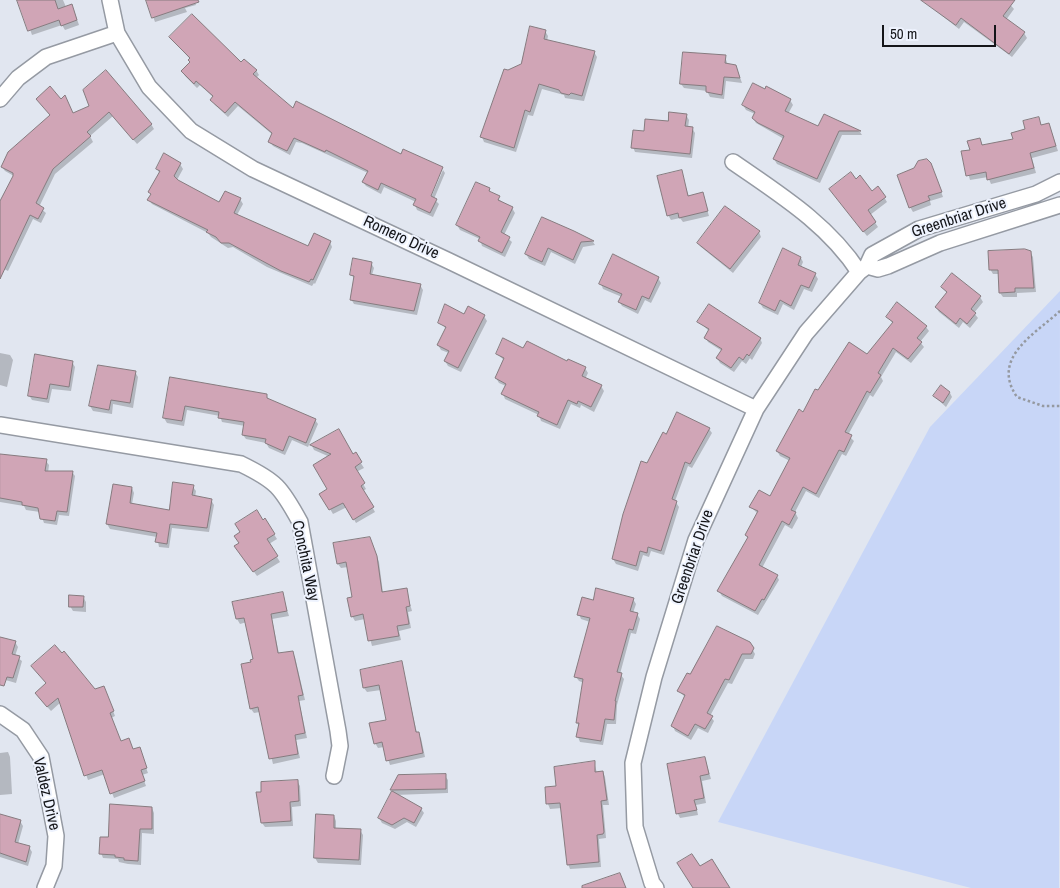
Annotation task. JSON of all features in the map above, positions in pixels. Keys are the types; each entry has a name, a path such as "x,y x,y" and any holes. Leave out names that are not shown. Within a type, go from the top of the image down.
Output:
{"street":[{"name":"Romero Drive","path":"110,0 117,33 149,87 191,131 253,169 449,260 756,409"},
{"path":"0,99 18,78 46,57 117,33"},
{"path":"733,162 814,220 863,269"},
{"name":"Greenbriar Drive","path":"656,888 652,883 635,827 633,763 654,677 696,540 756,409 806,333 863,269 872,255 919,229 1036,194 1060,182"},
{"name":"Greenbriar Drive","path":"863,269 878,269 888,266 940,243 1060,205"},
{"name":"Conchita Way","path":"0,425 241,464 265,476 284,492 300,522 338,731 340,746 334,776"},
{"name":"Valdez Drive","path":"0,714 23,730 41,757 56,836 54,866 45,888"}],"path":[{"path":"1060,312 1015,351 1009,363 1009,377 1017,397 1043,406 1060,406"}],"shaded area":[{"path":"1060,291 1059,888 971,888 718,822 930,427"}],"building":[{"path":"17,0 55,0 58,9 72,4 77,20 61,26 59,20 28,31"},
{"path":"146,0 198,0 199,2 152,18"},
{"path":"921,0 1015,0 1003,16 1025,32 1009,54 961,18 956,25"},
{"path":"192,14 241,62 244,59 257,70 253,74 293,108 296,101 401,154 403,149 443,167 431,196 437,199 430,213 413,205 416,199 381,183 378,190 362,182 368,171 326,150 325,152 294,138 287,151 268,142 272,133 235,102 225,113 210,100 213,96 196,81 194,84 181,71 190,62 188,60 190,58 169,37"},
{"path":"530,26 546,30 544,39 595,51 582,96 561,93 559,90 539,84 530,112 525,110 514,148 480,137 504,69 508,70 521,64"},
{"path":"683,52 726,55 725,63 736,65 740,78 724,77 722,95 706,92 706,86 680,84"},
{"path":"106,70 152,124 133,140 109,112 87,132 91,136 53,169 36,203 44,208 38,219 30,215 0,279 0,201 13,176 13,173 1,167 8,152 50,115 36,99 50,86 61,99 65,95 73,113 89,106 83,90"},
{"path":"753,83 765,89 766,86 791,99 785,111 818,126 824,114 861,131 839,131 817,179 773,159 784,136 758,123 752,118 755,112 742,105"},
{"path":"669,112 687,114 685,126 693,127 690,154 631,148 633,130 644,131 645,119 668,121"},
{"path":"1039,117 1041,125 1049,123 1056,146 1030,153 1034,168 987,180 986,172 966,176 961,151 970,150 967,141 980,138 982,145 1013,139 1011,133 1025,129 1023,121"},
{"path":"164,153 181,163 174,176 178,180 219,202 225,191 241,198 234,213 308,246 314,233 331,241 313,280 311,279 309,282 281,271 229,243 221,243 216,237 206,232 208,230 147,200 151,194 148,192 160,171 156,169"},
{"path":"927,159 931,163 942,192 928,196 930,200 909,208 897,175 914,168 918,161"},
{"path":"682,170 688,196 703,192 708,211 679,218 678,213 667,216 657,176"},
{"path":"851,172 856,179 860,175 872,191 878,186 886,197 868,210 876,222 863,232 829,189"},
{"path":"476,182 490,188 489,191 500,196 498,200 513,207 501,232 510,237 502,253 478,241 480,237 456,225"},
{"path":"725,206 760,231 730,269 697,243"},
{"path":"542,217 594,241 581,242 573,260 548,248 542,262 525,254"},
{"path":"783,248 801,257 798,265 816,273 809,288 801,285 791,306 780,300 775,311 759,303"},
{"path":"1025,249 1031,251 1034,288 1015,288 1015,292 999,293 998,270 989,270 988,251"},
{"path":"613,254 659,277 649,299 642,296 636,310 618,302 622,294 599,284"},
{"path":"353,258 372,262 370,274 421,284 414,311 350,300 354,276 350,275"},
{"path":"952,273 981,296 971,309 976,313 967,324 960,318 956,324 935,307 947,292 941,287"},
{"path":"897,302 927,326 917,338 922,342 908,359 893,348 878,373 881,375 870,393 867,391 845,432 852,435 844,452 839,450 816,494 803,487 791,510 796,512 789,525 782,521 759,565 778,575 764,600 762,599 755,611 717,591 748,537 745,535 758,511 749,507 759,490 770,496 790,458 776,451 799,409 803,412 815,389 818,390 849,342 867,354 893,322 886,317"},
{"path":"445,304 464,314 468,306 485,315 458,368 444,361 449,351 437,345 446,327 438,323"},
{"path":"709,304 761,338 749,356 747,354 743,360 739,357 731,368 716,358 722,349 704,338 709,329 697,322"},
{"path":"503,338 523,348 527,341 567,361 568,359 586,367 582,376 602,385 591,407 578,401 577,404 568,400 557,425 537,416 539,412 501,394 506,384 495,378 504,358 496,354"},
{"path":"35,354 73,361 69,387 50,384 47,399 28,396"},
{"path":"98,365 136,371 130,403 111,400 109,410 89,406"},
{"path":"170,377 267,394 267,398 316,419 306,443 289,436 283,451 265,443 266,439 242,435 244,422 218,418 219,412 185,406 182,421 163,418"},
{"path":"941,385 950,392 943,403 933,396"},
{"path":"677,412 710,428 690,464 685,462 672,499 677,501 661,551 648,547 647,553 640,551 636,566 612,559 623,514 641,461 647,463 663,432 666,434"},
{"path":"339,429 353,454 356,452 362,462 355,467 365,483 361,486 374,507 353,520 343,503 329,510 319,494 327,489 313,465 331,454 310,445"},
{"path":"0,454 47,459 45,471 73,471 67,512 57,511 55,521 40,519 38,508 22,505 22,502 0,498"},
{"path":"173,482 194,485 192,495 212,499 207,528 170,524 167,544 155,542 157,533 106,524 113,484 132,487 130,503 169,510"},
{"path":"257,510 263,520 265,518 275,534 267,539 278,556 253,572 234,546 239,543 234,536 240,532 235,524"},
{"path":"370,537 377,556 382,592 407,588 410,606 406,607 409,624 397,626 399,636 368,641 363,614 351,617 347,598 352,597 346,562 337,564 333,543"},
{"path":"596,588 634,598 630,611 638,613 633,630 629,629 617,672 622,673 615,701 614,720 605,719 601,741 576,737 579,723 576,723 583,679 574,677 590,618 577,615 582,597 593,600"},
{"path":"283,592 287,611 271,614 278,653 293,651 303,695 298,696 305,733 295,735 298,754 269,759 258,707 250,709 241,664 251,662 250,660 253,659 244,618 236,619 232,602"},
{"path":"69,595 84,596 83,607 69,607"},
{"path":"717,626 750,642 754,648 751,654 742,654 729,680 725,679 707,713 713,716 705,729 695,724 688,736 671,726 685,695 677,691 687,673 690,674"},
{"path":"0,637 16,641 12,654 20,656 13,678 7,677 4,686 0,685"},
{"path":"55,645 62,653 64,651 95,689 104,686 114,711 110,713 121,741 129,738 133,749 140,747 147,768 141,770 145,781 110,794 102,770 84,776 58,698 47,707 35,693 46,683 31,666"},
{"path":"402,661 416,732 419,732 423,753 386,761 382,742 374,744 369,723 386,720 379,685 363,688 360,670"},
{"path":"705,757 709,774 700,776 704,798 694,800 697,810 676,814 667,764"},
{"path":"595,761 595,772 603,771 607,800 601,801 604,832 597,835 599,862 567,865 560,803 546,804 545,787 556,786 554,767"},
{"path":"446,774 446,789 390,790 398,775"},
{"path":"298,780 299,801 290,802 291,821 261,823 256,792 261,792 261,782"},
{"path":"392,791 422,808 414,823 404,818 392,825 378,818"},
{"path":"110,804 152,807 152,829 140,829 138,861 124,860 124,858 115,857 115,855 99,854 100,837 108,837"},
{"path":"0,814 21,820 15,842 30,846 26,862 0,853"},
{"path":"316,814 334,815 334,828 361,829 359,860 314,858"},
{"path":"692,854 700,866 712,859 730,888 693,888 677,863"},
{"path":"620,873 626,888 582,888 582,886"}]}
